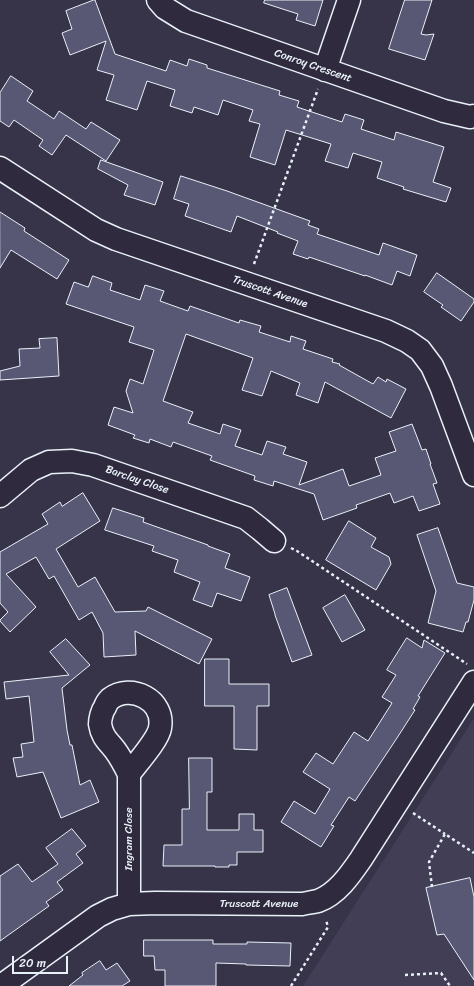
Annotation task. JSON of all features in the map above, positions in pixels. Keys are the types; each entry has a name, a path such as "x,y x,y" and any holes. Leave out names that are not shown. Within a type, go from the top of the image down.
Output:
{"street":[{"name":"Conroy Crescent","path":"158,0 165,8 186,21 444,111 474,116"},
{"path":"325,70 349,0"},
{"name":"Truscott Avenue","path":"0,168 96,230 116,239 386,331 420,350 432,366 441,386 474,475"},
{"name":"Barclay Close","path":"0,496 31,470 49,462 72,461 93,465 246,518 274,541"},
{"name":"Truscott Avenue","path":"2,986 98,916 112,909 129,904 302,904 318,901 333,893 348,878 362,859 397,803 471,673"},
{"name":"Ingram Close","path":"129,904 130,774"}],"path":[{"path":"247,284 325,70"},
{"path":"274,541 297,551 471,673"},
{"path":"397,803 474,853"},
{"path":"432,887 429,862 445,834"},
{"path":"291,986 328,927 318,901"},
{"path":"406,975 441,973 450,986"}],"shaded area":[{"path":"474,718 474,986 303,986 413,814"}],"building":[{"path":"94,0 115,54 166,71 170,60 187,66 189,59 207,65 207,68 280,91 279,95 299,101 297,107 342,122 345,114 364,120 361,129 394,140 396,132 444,147 433,182 451,188 446,202 403,189 404,187 377,178 382,162 353,153 348,168 325,161 331,144 286,130 275,165 250,157 260,124 249,121 253,110 223,100 218,115 194,107 192,113 170,106 175,90 147,81 137,110 106,100 114,75 97,70 106,41 70,55 62,33 72,29 66,11"},
{"path":"265,0 323,0 315,26 296,20 298,14 264,3"},
{"path":"405,0 432,0 421,34 434,34 425,60 389,49"},
{"path":"11,76 33,91 27,101 54,119 59,111 86,129 91,122 120,140 106,161 66,135 52,155 39,146 43,140 14,120 9,127 0,121 0,93"},
{"path":"101,160 163,182 155,205 124,195 128,185 98,169"},
{"path":"181,176 310,221 308,225 319,229 317,234 379,255 383,243 417,255 410,276 397,271 392,285 309,257 308,259 293,254 298,241 237,216 231,232 185,216 189,204 174,199"},
{"path":"0,212 25,228 24,231 69,260 57,279 11,250 0,268"},
{"path":"437,273 474,299 474,302 461,321 441,307 443,305 424,292"},
{"path":"93,276 112,283 110,290 140,300 145,285 164,291 160,301 188,311 190,306 239,323 240,320 261,326 259,332 290,342 291,336 306,341 303,349 333,359 332,362 340,364 339,365 373,384 378,377 386,382 387,379 406,389 391,418 325,382 318,403 296,395 300,383 271,371 262,396 242,390 253,358 186,334 163,401 193,412 188,423 220,434 223,424 241,430 235,446 262,455 267,441 286,447 283,454 307,462 299,485 343,469 349,486 381,475 375,458 396,451 389,432 412,424 422,450 426,449 437,483 433,484 440,504 419,511 413,496 394,503 390,493 356,505 357,508 323,520 314,494 274,481 273,486 254,480 255,476 210,460 212,456 173,442 171,447 150,439 149,443 133,438 135,435 108,425 114,407 133,413 126,391 130,379 143,384 154,350 129,342 134,327 66,304 74,282 88,287"},
{"path":"57,338 59,376 0,380 0,371 20,366 19,349 40,348 39,339"},
{"path":"83,493 100,521 56,549 78,587 95,577 115,612 146,611 148,607 212,639 199,664 135,631 136,655 104,657 103,633 92,612 79,620 54,576 49,579 36,557 6,574 36,607 10,632 0,621 8,612 0,603 0,552 48,524 42,514 60,502 62,506"},
{"path":"113,508 144,518 143,522 230,554 225,568 250,577 241,601 217,593 212,607 193,600 200,582 174,572 178,560 152,551 154,546 105,530"},
{"path":"349,521 376,538 371,547 389,557 391,564 376,590 326,560"},
{"path":"438,528 457,583 474,587 474,600 468,622 466,622 463,632 428,623 436,591 417,535"},
{"path":"287,588 312,655 292,662 269,595"},
{"path":"345,595 365,630 342,642 323,608"},
{"path":"407,638 422,648 424,640 445,653 418,696 420,697 413,709 415,710 355,801 349,797 331,825 334,826 321,847 281,822 294,801 315,814 330,789 303,772 316,753 333,764 354,732 368,741 392,703 382,697 396,675 387,670"},
{"path":"66,639 90,665 62,688 67,730 70,745 72,745 80,785 90,780 99,802 61,818 43,772 17,777 13,758 23,757 21,744 34,742 29,696 6,699 4,682 69,675 50,652"},
{"path":"205,659 229,659 229,684 269,684 269,706 257,706 257,750 234,749 234,706 205,706"},
{"path":"189,758 212,758 212,792 207,792 207,830 239,830 239,814 254,814 254,830 263,830 263,852 237,852 237,865 229,865 229,867 163,866 164,845 182,845 182,809 189,809"},
{"path":"72,829 86,846 76,854 83,863 57,882 63,890 46,902 49,906 0,941 0,876 18,864 32,882 58,864 46,848"},
{"path":"470,878 474,897 474,980 444,934 437,935 426,888"},
{"path":"144,940 213,940 213,944 247,944 247,942 291,943 290,966 216,963 216,986 165,986 165,970 155,970 154,956 144,956"},
{"path":"100,961 106,970 117,963 130,981 122,986 69,986 83,975 82,973"}]}
